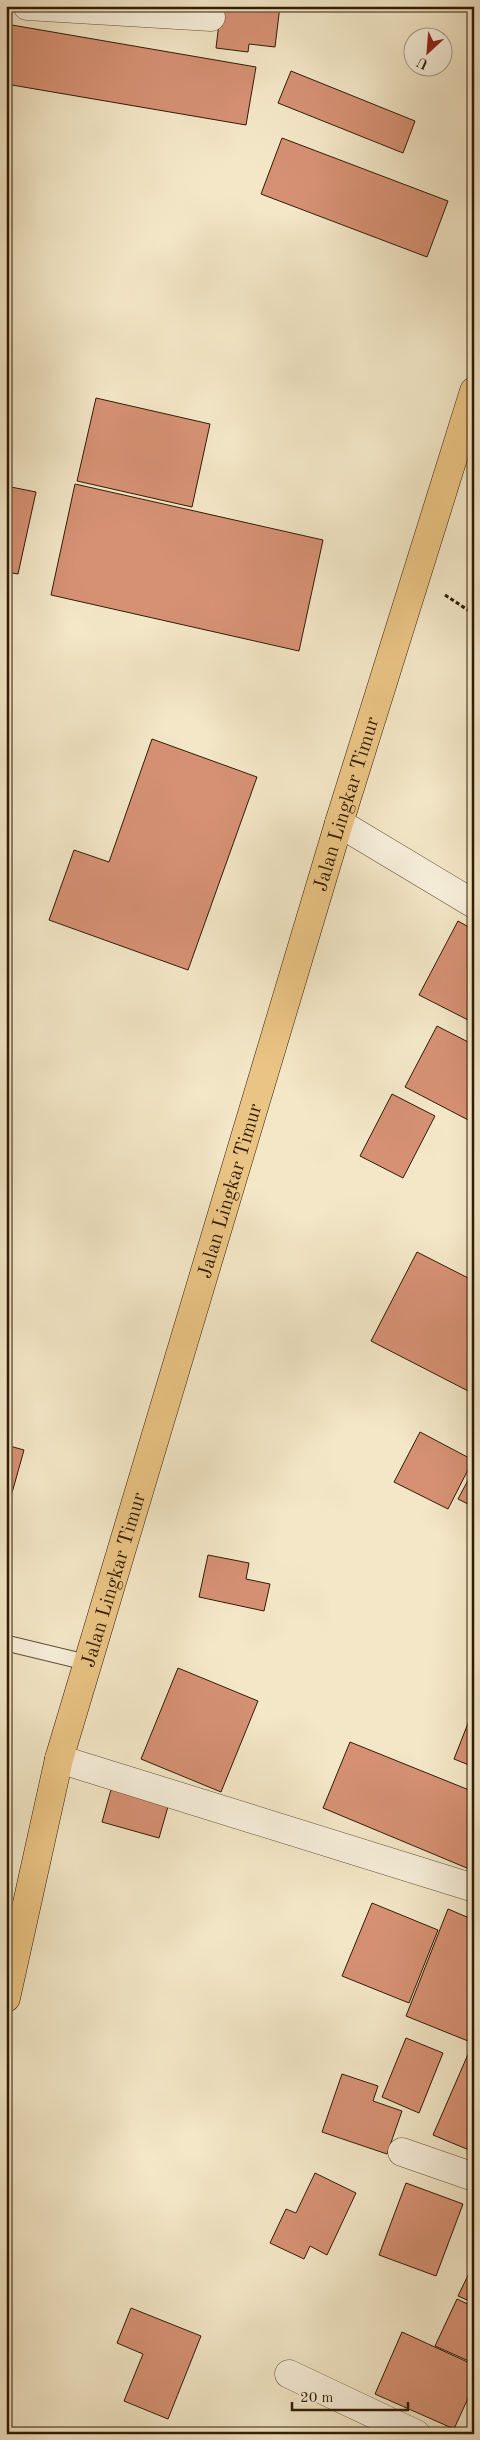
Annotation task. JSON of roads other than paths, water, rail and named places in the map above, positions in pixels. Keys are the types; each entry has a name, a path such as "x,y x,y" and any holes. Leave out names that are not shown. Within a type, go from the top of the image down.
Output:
{"highway":[{"name":"Jalan Lingkar Timur","path":"6,1998 59,1759 338,823 474,391"}],"street":[{"path":"27,6 211,17"},
{"path":"338,823 474,904"},
{"path":"59,1759 474,1888"},
{"path":"402,2152 474,2177"},
{"path":"289,2374 416,2434"}],"lane":[{"path":"6,1643 89,1663"}]}
